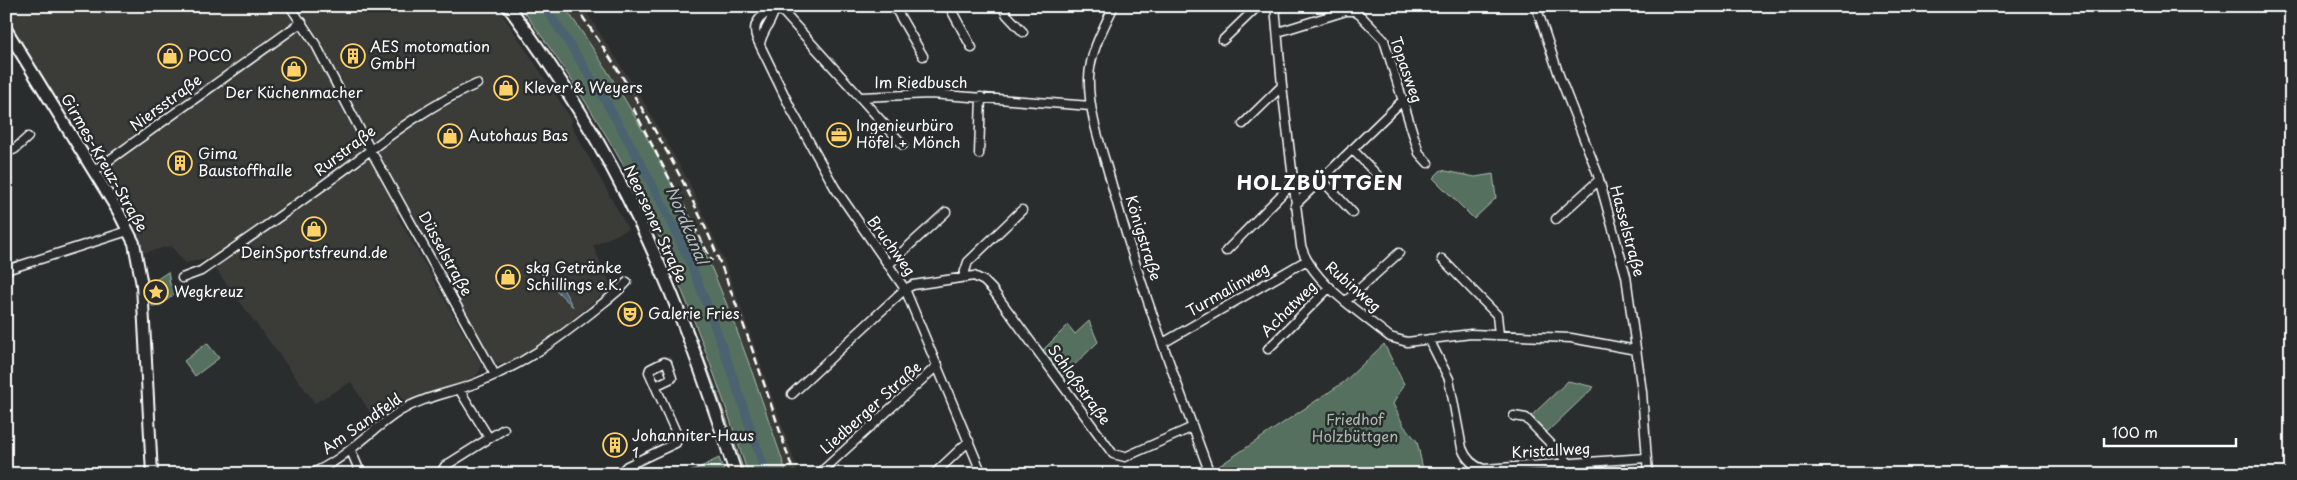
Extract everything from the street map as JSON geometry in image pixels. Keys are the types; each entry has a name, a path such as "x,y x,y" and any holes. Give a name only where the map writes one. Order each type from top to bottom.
{"main road":[{"name":"Neersener Straße","path":"508,6 551,66 582,116 640,222 684,326 736,474"}],"street":[{"name":"Düsselstraße","path":"290,6 302,22 495,375"},
{"path":"760,44 762,35 774,16 775,6"},
{"name":"Im Riedbusch","path":"775,6 784,13 903,145"},
{"name":"Bruchweg","path":"775,6 759,18 756,24 755,32 760,44 792,112 835,188 905,289 982,474"},
{"path":"894,6 923,56"},
{"path":"948,6 972,48"},
{"path":"1002,6 1007,15 1023,32"},
{"name":"Königstraße","path":"1114,6 1091,61 1089,76 1092,106 1125,232 1210,474"},
{"path":"1223,40 1258,6"},
{"name":"Rubinweg","path":"1275,6 1292,184 1301,246 1307,260 1330,287 1395,340 1407,342 1462,334 1571,338 1636,350"},
{"name":"Hasselstraße","path":"1536,6 1599,180 1626,276 1636,350 1648,474"},
{"name":"Topasweg","path":"1278,32 1346,11 1354,11 1360,15 1384,40 1419,153 1428,163"},
{"name":"Niersstraße","path":"94,171 302,22"},
{"name":"Girmes-Kreuz-Straße","path":"6,29 94,171 128,231 137,256 142,285 152,474"},
{"name":"Rurstraße","path":"182,278 201,271 370,149 454,94 478,84"},
{"path":"1244,124 1282,86"},
{"name":"Im Riedbusch","path":"861,97 930,94 1092,106"},
{"name":"Im Riedbusch","path":"980,154 981,97"},
{"path":"1295,205 1403,100"},
{"path":"6,153 15,149 28,137"},
{"path":"1352,149 1382,180"},
{"path":"1321,179 1353,213"},
{"path":"1556,219 1599,180"},
{"path":"1226,251 1292,184"},
{"path":"963,277 968,262 1022,210"},
{"path":"888,265 946,212"},
{"path":"6,270 128,231"},
{"path":"1346,301 1399,253"},
{"path":"1442,259 1497,315 1498,335"},
{"name":"Turmalinweg","path":"1163,343 1307,260"},
{"name":"Schloßstraße","path":"905,289 913,285 963,277 979,277 992,290 1113,454 1125,457 1193,427"},
{"path":"495,375 558,340 615,295 626,282"},
{"name":"Achatweg","path":"1268,350 1330,287"},
{"path":"792,394 905,289"},
{"name":"Kristallweg","path":"1429,339 1449,379 1462,448 1471,462 1484,469 1646,458"},
{"name":"Liedberger Straße","path":"822,471 938,365"},
{"name":"Am Sandfeld","path":"310,474 351,451 369,434 417,402 460,389 495,375"},
{"path":"619,474 627,466 676,443 678,437 656,386"},
{"path":"460,389 489,438"},
{"path":"1514,416 1526,418 1570,464"},
{"path":"440,474 445,466 504,429"},
{"path":"934,474 969,441"},
{"path":"351,451 361,474"}],"shaded area":[{"path":"6,6 497,6 573,121 570,123 628,229 593,246 611,285 609,289 546,341 508,363 494,362 489,357 406,207 397,215 481,364 480,371 474,378 417,396 394,407 376,422 351,382 315,403 208,259 185,263 171,246 144,253 134,221 98,161 6,25"},
{"path":"564,6 581,6 587,13 640,95 689,182 724,260 799,474 787,474 734,322 673,189 626,103"}],"green space":[{"path":"514,6 528,21 581,103 638,205 685,309 745,474 743,474 693,332 644,220"},
{"path":"520,6 564,6 614,81 637,120 680,199 717,281 748,361 787,474 748,474 703,345 651,219 607,136 556,57"},
{"path":"1441,170 1475,177 1493,174 1496,198 1474,219 1433,178"},
{"path":"168,272 170,284 178,291 161,305 152,306 151,283"},
{"path":"1089,321 1098,342 1062,377 1042,351 1068,325 1075,334"},
{"path":"207,343 219,358 195,376 184,361"},
{"name":"Friedhof Holzbüttgen","path":"1384,344 1404,384 1393,404 1404,426 1417,441 1424,474 1222,474 1219,466 1344,382"},
{"path":"1568,381 1594,387 1547,432 1531,416"},
{"path":"719,458 725,474 686,474"}],"water":[{"path":"559,281 573,307 553,287"}],"waterway":[{"name":"Nordkanal","path":"544,6 587,71 627,138 680,241 715,326 766,474"}],"railway":[{"path":"575,6 613,62 648,119 696,208 733,296 794,474"},
{"path":"633,108 712,261"}],"place":[{"name":"POCO","path":"170,56"},
{"name":"AES motomation GmbH","path":"353,56"},
{"name":"Der Küchenmacher","path":"294,69"},
{"name":"Klever & Weyers","path":"506,88"},
{"name":"Ingenieurbüro Höfel + Mönch","path":"839,135"},
{"name":"Autohaus Bas","path":"450,136"},
{"name":"Gima Baustoffhalle","path":"180,163"},
{"name":"DeinSportsfreund.de","path":"314,229"},
{"name":"skg Getränke Schillings e.K.","path":"508,277"},
{"name":"Wegkreuz","path":"156,292"},
{"name":"Galerie Fries","path":"630,314"},
{"name":"Johanniter-Haus 1","path":"615,445"}],"district":[{"name":"HOLZBÜTTGEN","path":"1320,183"}]}
